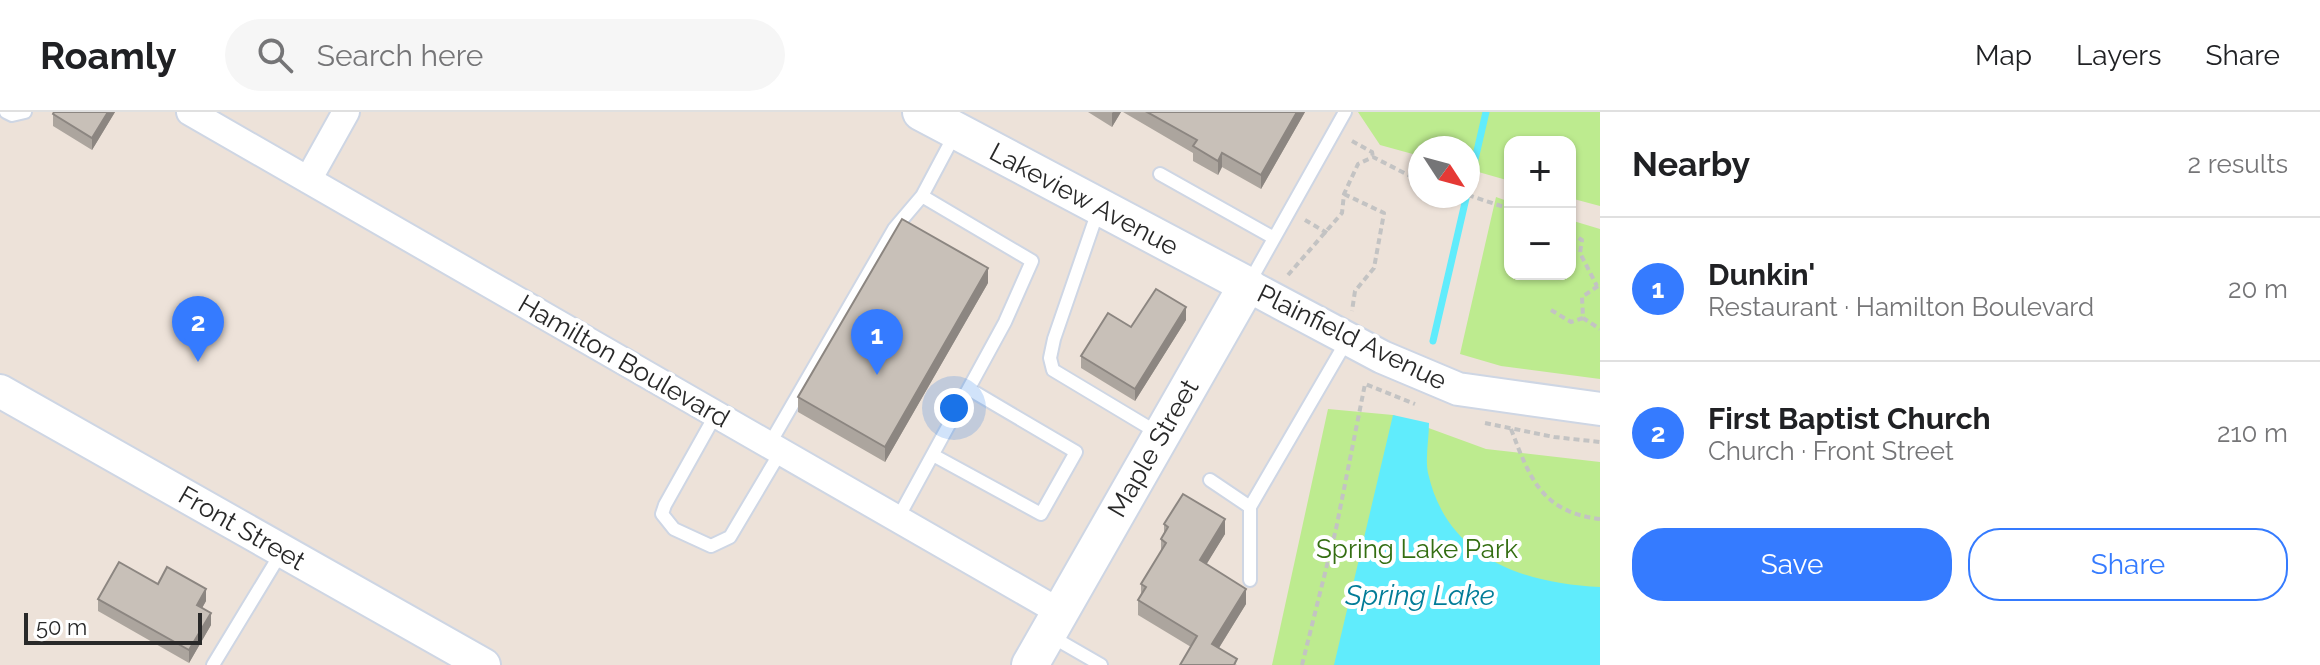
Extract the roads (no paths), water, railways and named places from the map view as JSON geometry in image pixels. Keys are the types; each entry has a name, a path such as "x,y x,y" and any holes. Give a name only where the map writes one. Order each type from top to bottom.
{"main road":[{"name":"Lakeview Avenue","path":"921,112 962,122 1100,207 1247,285"},
{"name":"Maple Street","path":"1045,636 1247,285"}],"street":[{"name":"Hamilton Boulevard","path":"190,112 898,518 1045,636"},
{"path":"308,180 346,112"},
{"name":"Plainfield Avenue","path":"1247,285 1350,326 1458,389 1600,409"},
{"name":"Front Street","path":"0,391 283,551 470,662"}],"lane":[{"path":"6,112 12,115 25,112"},
{"path":"1247,285 1345,112"},
{"path":"716,414 662,514 674,529 711,546 730,537 894,229 922,196 962,122"},
{"path":"1160,174 1274,238"},
{"path":"898,518 1005,322 1032,261 922,196"},
{"path":"1100,207 1054,339 1050,358 1053,370 1161,435"},
{"path":"1250,580 1250,507 1350,326"},
{"path":"933,455 1041,514 1076,452 969,389"},
{"path":"1210,480 1250,507"},
{"path":"213,665 283,551"},
{"path":"1045,636 1101,665"}],"water":[{"name":"Spring Lake","path":"1393,415 1429,423 1428,473 1438,502 1452,526 1470,545 1516,572 1600,587 1600,665 1334,665"}],"waterway":[{"path":"1433,341 1486,112"}],"place":[{"name":"First Baptist Church","path":"198,362"},
{"name":"Dunkin'","path":"877,375"}],"park label":[{"name":"Spring Lake Park","path":"1417,549"}]}
